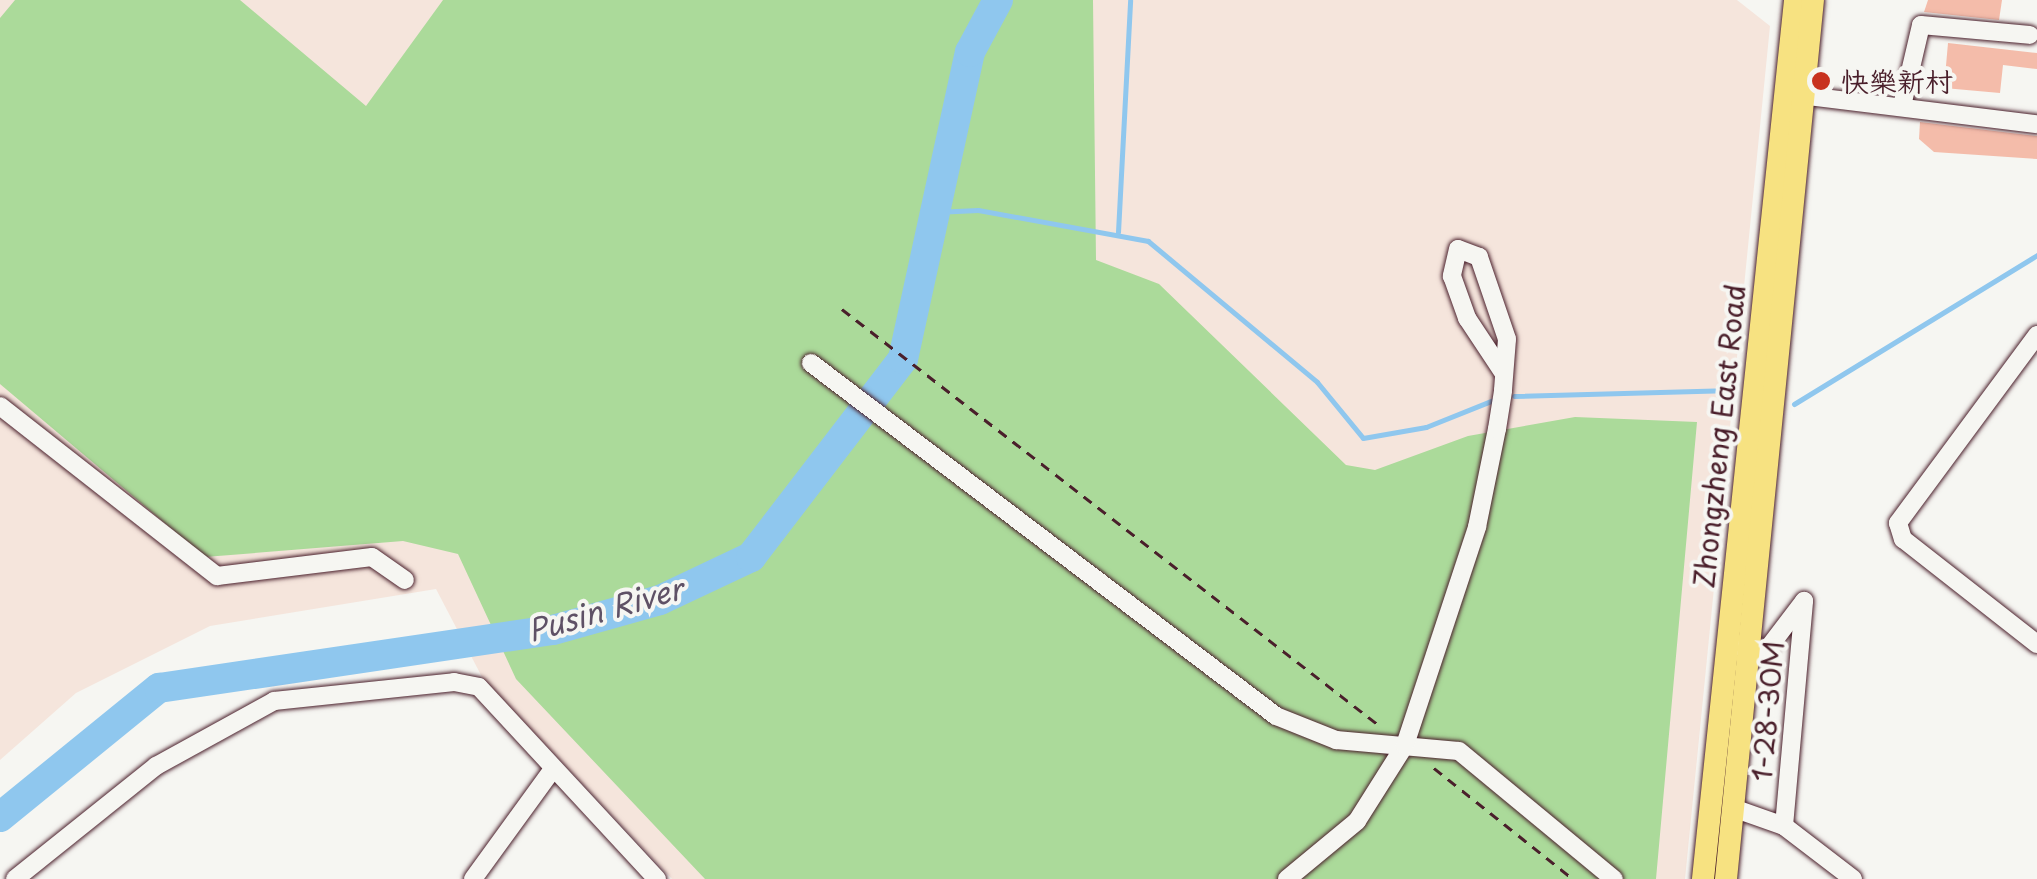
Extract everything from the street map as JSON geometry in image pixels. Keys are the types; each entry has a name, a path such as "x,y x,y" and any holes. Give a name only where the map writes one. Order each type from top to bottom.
{"main road":[{"name":"Zhongzheng East Road","path":"1794,94 1795,0"},
{"name":"Zhongzheng East Road","path":"1702,879 1737,647 1794,94 1812,0"},
{"name":"Zhongzheng East Road","path":"1726,879 1744,810 1737,647"}],"street":[{"path":"1902,106 1920,25 2030,34"},
{"path":"1794,94 2037,124"},
{"path":"1287,879 1357,821 1406,745 1477,527 1504,374 1502,313 1479,257 1458,248 1452,276 1467,318 1504,374"},
{"path":"2037,334 1898,524 1903,539 2037,644"},
{"path":"816,365 1276,716 1336,740 1459,751 1614,879"},
{"path":"0,406 217,576 372,557 405,580"},
{"name":"1-28-30M","path":"1737,647 1766,651 1804,601 1784,826"},
{"path":"15,879 156,766 274,701 479,687 657,879"},
{"path":"473,879 553,769"},
{"path":"1744,810 1784,826 1853,879"}],"path":[{"path":"842,310 1574,879"}],"shaded area":[{"path":"0,0 1737,0 1770,26 1685,879 672,879 482,677 436,589 210,626 76,693 0,760"}],"green space":[{"path":"15,0 240,0 366,106 443,0 1093,0 1096,260 1159,284 1346,465 1375,470 1468,436 1575,417 1697,422 1656,879 705,879 516,679 458,554 403,541 205,557 0,384 0,18"}],"building":[{"path":"1928,0 2002,0 1999,20 1924,12"},
{"path":"1948,43 2037,53 2037,69 2003,65 2000,93 1944,88"},
{"path":"1920,122 2037,136 2037,159 1934,152 1919,139"}],"waterway":[{"name":"Pusin River","path":"0,817 159,688 553,630 660,600 751,557 903,359 970,52 998,0"},
{"path":"1118,232 1130,0"},
{"path":"935,212 978,210 1148,241 1317,382 1363,438 1426,427 1496,399"},
{"path":"1794,404 2037,255"},
{"path":"1514,396 1733,390"}],"place":[{"name":"快樂新村","path":"1821,81"}]}
